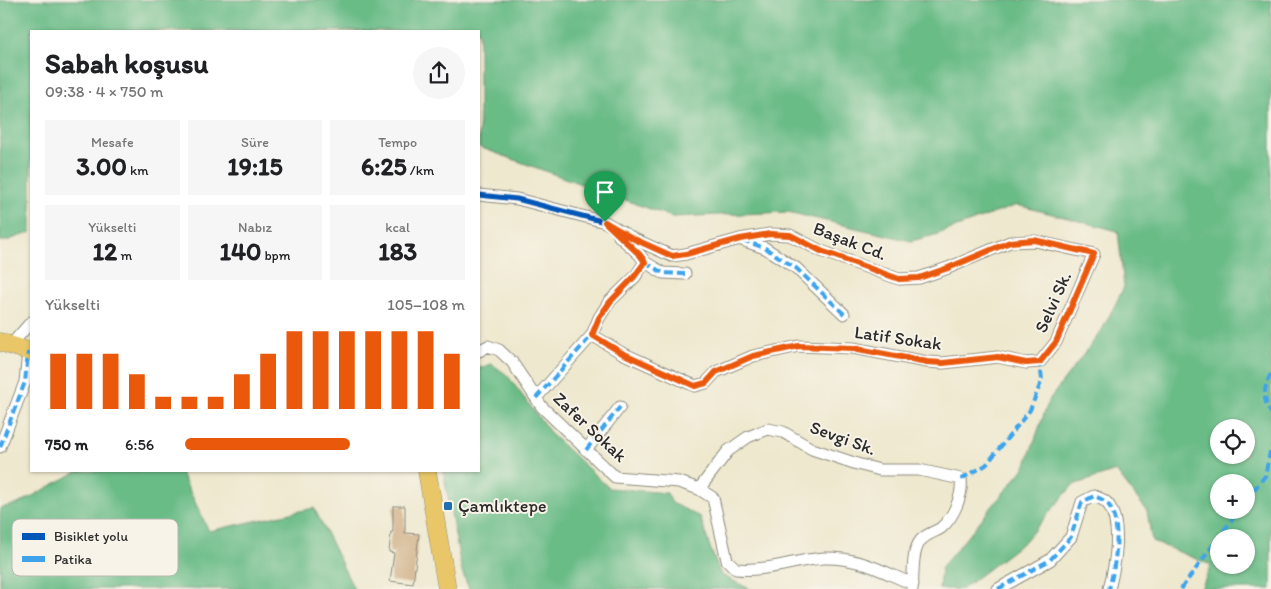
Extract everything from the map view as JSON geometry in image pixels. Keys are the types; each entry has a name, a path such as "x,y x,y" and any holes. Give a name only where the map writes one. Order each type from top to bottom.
{"main road":[{"path":"5,344 30,352"},
{"path":"427,472 448,589"}],"street":[{"name":"Başak Cd.","path":"480,195 517,199 605,222 634,239 672,256 740,239 770,234 790,235 821,251 899,279 919,278 1010,242 1034,240 1094,254"},
{"path":"605,222 645,262 663,272 685,274"},
{"path":"740,239 765,248 796,268 844,314"},
{"name":"Selvi Sk.","path":"1040,362 1056,342 1094,254"},
{"path":"536,398 592,335 599,318 610,302 634,277 645,262"},
{"path":"5,344 30,323"},
{"name":"Latif Sokak","path":"592,335 622,353 695,386 706,383 716,372 753,356 799,346 853,348 927,362 943,363 998,357 1026,363 1040,362"},
{"name":"Zafer Sokak","path":"480,351 488,346 498,350 512,362 542,407 614,477 679,482 699,489"},
{"path":"0,447 25,382 30,352"},
{"path":"586,450 620,407"},
{"name":"Sevgi Sk.","path":"699,489 728,451 748,437 768,429 783,432 812,449 880,470 919,470 962,479 962,489 951,517 941,528 921,540 915,552 912,587"},
{"path":"699,489 713,498 727,560 736,569 752,571 825,558 858,561 881,569 912,587"},
{"path":"998,589 1050,560 1071,537 1082,502 1094,496 1107,502 1115,515 1117,530 1114,571 1109,589"}],"green space":[{"path":"0,0 1271,0 1271,589 1201,589 1210,567 1210,574 1255,574 1255,529 1210,529 1210,565 1152,541 1147,511 1116,471 1073,485 1025,541 962,589 939,589 941,568 1025,467 1049,400 1102,330 1124,287 1118,231 1017,205 935,235 911,241 788,212 672,217 480,147 480,30 30,30 30,232 6,241 0,241"},
{"path":"492,364 507,375 552,435 609,488 667,493 672,503 700,517 721,575 750,589 469,589 462,572 443,472 480,472 480,368"},
{"path":"76,472 180,472 209,531 314,508 354,589 0,589 0,508 18,504"}],"building":[{"path":"393,506 405,506 405,533 419,534 413,584 390,581 394,553 389,552 391,532 393,532"}],"marked path":[{"path":"536,398 592,335 599,318 609,302 635,277 645,262 621,237"},
{"path":"742,240 765,248 796,268 844,314"},
{"path":"645,262 663,273 685,274"},
{"path":"0,447 25,382 28,352"},
{"path":"961,479 986,465 1030,410 1042,380 1040,362"},
{"path":"1271,374 1266,384 1265,394 1266,403 1271,413"},
{"path":"586,450 620,407"},
{"path":"1255,489 1265,476 1271,447"},
{"path":"998,589 1050,560 1071,537 1082,502 1094,496 1108,504 1113,512 1115,522 1115,557 1109,589"},
{"path":"1181,589 1232,519"}],"cycle path":[{"path":"480,195 517,199 605,222 634,239 672,256 740,239 770,234 790,235 821,251 899,279 919,278 1010,242 1035,241 1094,254 1056,342 1040,362 1026,363 998,357 943,363 927,362 853,348 799,346 753,356 716,372 706,383 695,386 622,353 592,335"}],"place":[{"name":"Çamlıktepe","path":"448,506"}],"route":[{"path":"605,222 634,239 672,256 740,239 770,234 790,235 821,251 899,279 919,278 1010,242 1034,240 1094,254 1056,342 1040,362 1026,363 998,357 943,363 927,362 853,348 799,346 753,356 716,372 706,383 695,386 622,353 592,335 599,318 610,302 634,277 645,262 605,222"}]}
